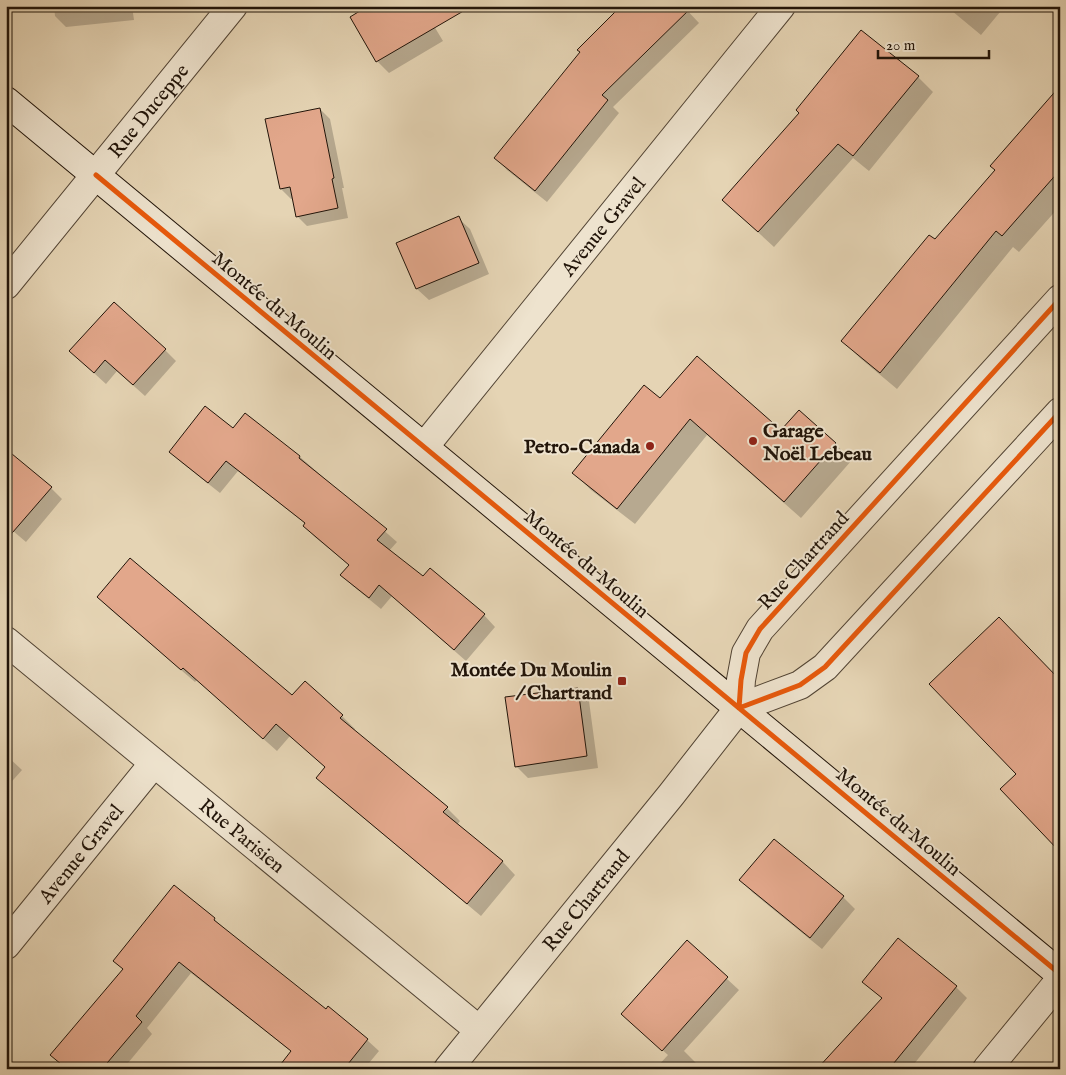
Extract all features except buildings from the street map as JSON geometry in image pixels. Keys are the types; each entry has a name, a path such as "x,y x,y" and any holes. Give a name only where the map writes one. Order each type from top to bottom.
{"street":[{"name":"Rue Duceppe","path":"6,284 233,6"},
{"name":"Avenue Gravel","path":"424,447 781,6"},
{"name":"Montée du Moulin","path":"6,101 1060,974"},
{"name":"Rue Chartrand","path":"448,1069 671,796 739,708 741,680 746,653 760,629 1060,299"},
{"path":"739,708 800,686 825,667 1060,412"},
{"name":"Rue Parisien","path":"6,641 479,1030"},
{"name":"Avenue Gravel","path":"6,945 154,762"},
{"path":"987,1069 1060,980"}],"cycle path":[{"path":"96,175 1060,974"},
{"path":"739,708 741,680 746,653 760,629 1060,299"},
{"path":"739,708 800,685 825,667 1060,412"}],"place":[{"name":"Garage Noël Lebeau","path":"753,441"},
{"name":"Petro-Canada","path":"650,446"},
{"name":"Montée Du Moulin / Chartrand","path":"622,681"}]}
